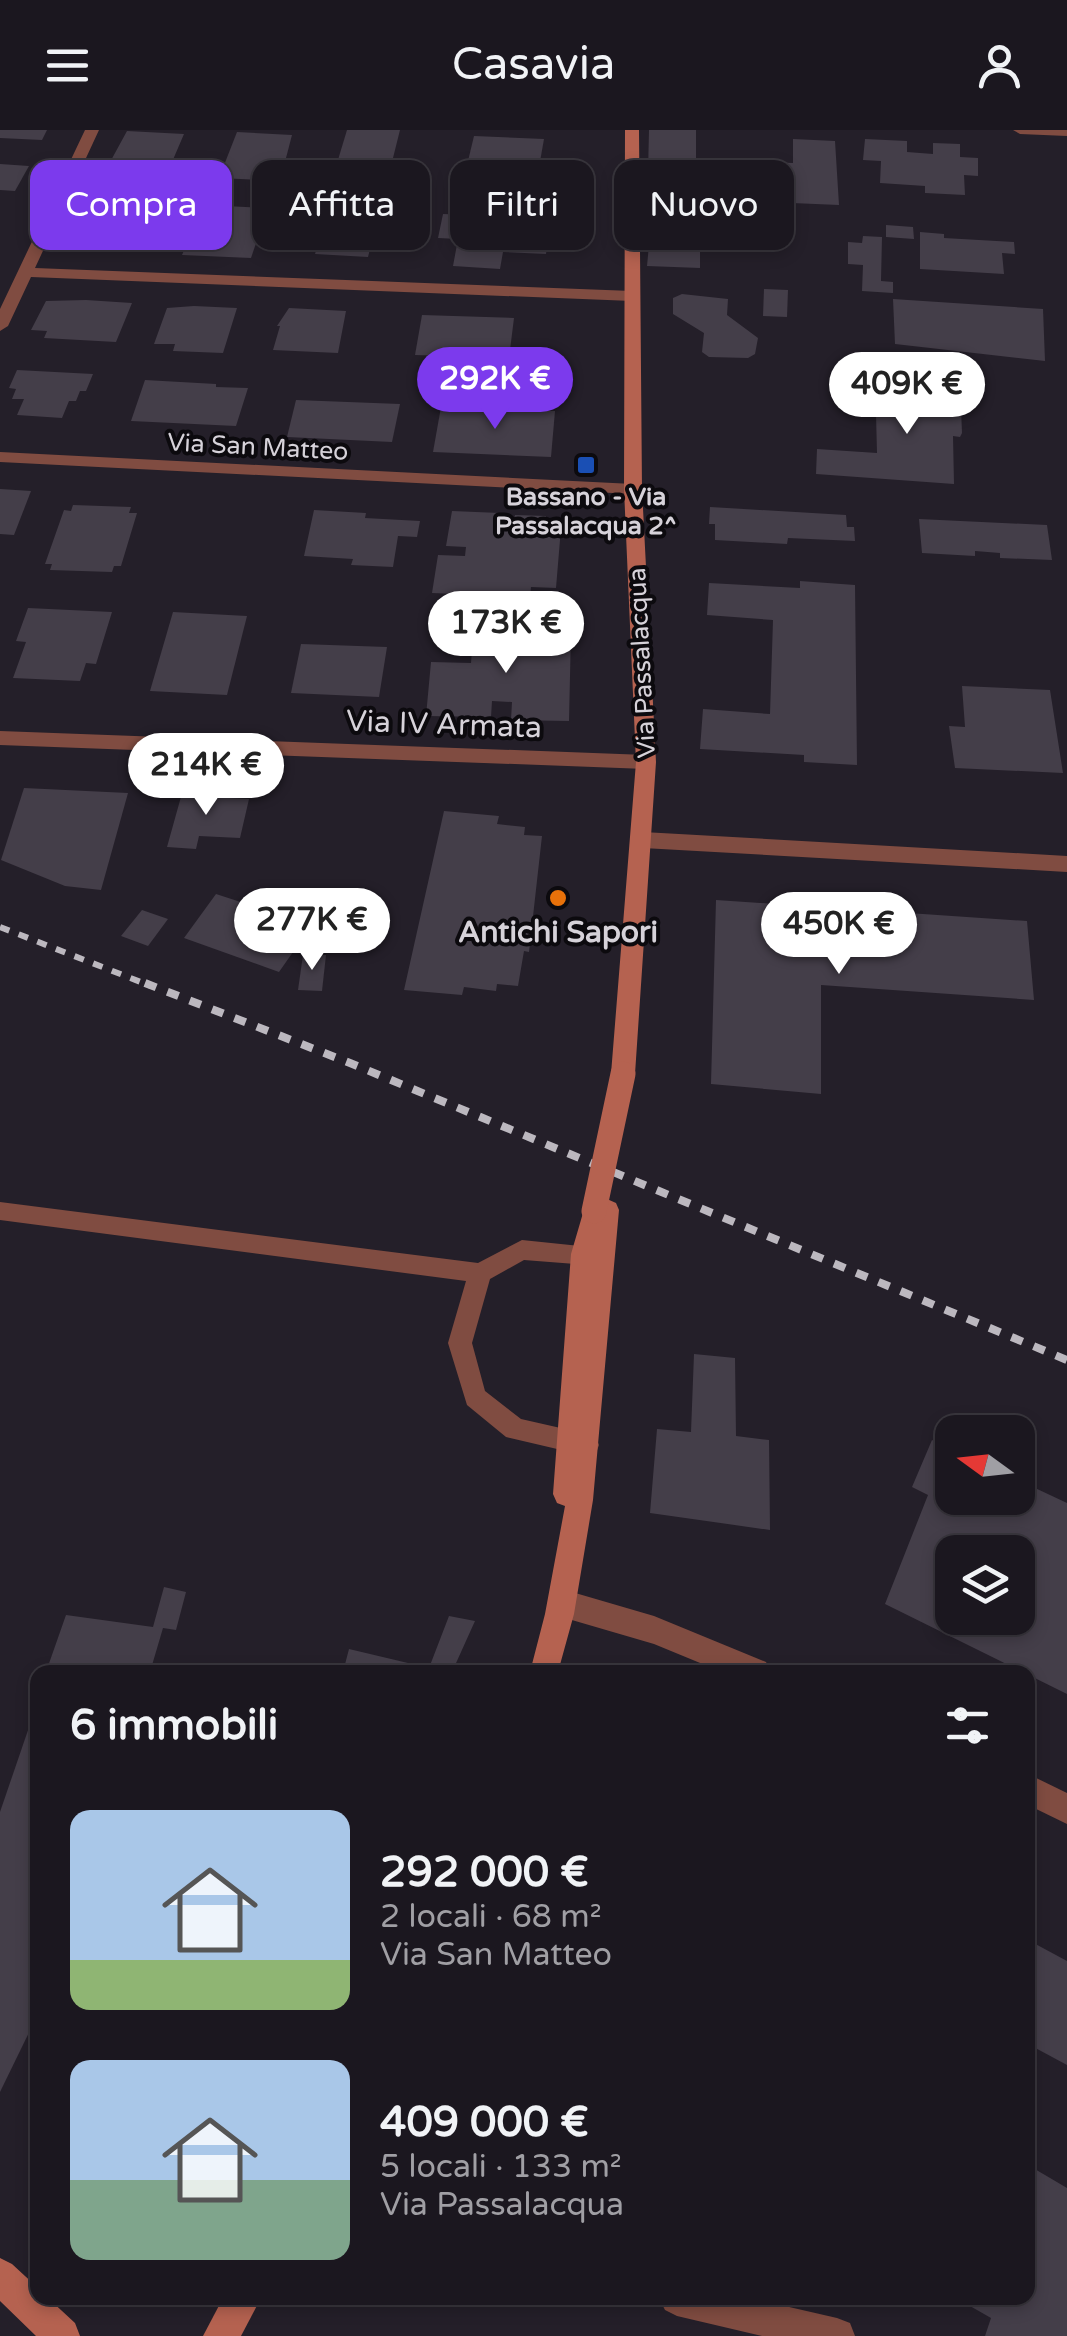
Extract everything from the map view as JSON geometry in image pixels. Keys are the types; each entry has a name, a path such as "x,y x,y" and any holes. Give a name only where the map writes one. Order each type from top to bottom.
{"street":[{"path":"0,326 92,130"},
{"name":"Via Passalacqua","path":"546,1665 565,1604 581,1513 577,1443 592,1255 623,1074 644,840 646,762 633,490 632,130"},
{"path":"1020,130 1067,132"},
{"path":"27,272 632,296"},
{"name":"Via San Matteo","path":"0,457 633,490"},
{"name":"Via IV Armata","path":"0,738 646,762"},
{"path":"644,840 1067,864"},
{"path":"565,1604 654,1630 739,1665"},
{"path":"1035,1793 1067,1809"},
{"path":"0,2276 62,2336"},
{"path":"221,2336 239,2305"},
{"path":"706,2305 837,2336"}],"lane":[{"path":"0,1211 480,1273 522,1250 592,1255"},
{"path":"480,1273 460,1342 475,1397 515,1429 577,1443"}],"building":[{"path":"0,130 47,130 42,140 0,138"},
{"path":"347,130 400,130 392,160 338,160"},
{"path":"649,130 696,130 696,160 648,160"},
{"path":"127,131 184,134 173,160 111,160"},
{"path":"237,132 292,135 285,160 252,160 252,180 232,179 232,160 226,160"},
{"path":"474,136 544,139 540,160 468,160"},
{"path":"793,139 835,141 839,205 794,203"},
{"path":"865,139 907,141 907,152 933,154 933,143 960,144 960,157 978,158 978,176 964,175 965,195 925,193 925,186 880,183 881,161 863,160"},
{"path":"0,164 29,166 15,191 0,190"},
{"path":"232,206 252,207 251,258 182,255 184,250 232,250"},
{"path":"443,214 450,214 450,239 438,238"},
{"path":"886,225 913,227 914,239 886,237"},
{"path":"920,232 944,234 944,238 1014,242 1015,254 1002,253 1004,274 920,269"},
{"path":"863,236 882,237 881,281 893,282 893,293 862,291 863,265 848,264 848,242 862,243"},
{"path":"316,250 370,250 368,257 315,254"},
{"path":"456,250 547,250 546,254 503,252 500,269 453,266"},
{"path":"649,250 700,250 700,268 647,266"},
{"path":"764,289 788,290 787,317 763,316"},
{"path":"682,294 728,299 727,315 758,338 755,354 748,358 709,357 702,352 704,333 673,314 673,298"},
{"path":"893,299 1043,309 1045,361 895,344"},
{"path":"46,301 132,303 116,342 44,338 47,331 31,330"},
{"path":"167,308 237,308 223,353 173,351 175,344 154,344"},
{"path":"289,308 346,311 338,353 273,350 277,326"},
{"path":"422,315 514,318 509,358 415,355"},
{"path":"17,370 93,374 86,391 80,391 76,401 69,401 62,418 17,415 24,399 12,399 16,389 9,388"},
{"path":"874,377 960,383 962,433 960,437 953,436 954,484 816,474 817,449 877,453 876,414 897,415 896,402 903,402 903,390 874,388"},
{"path":"145,380 248,388 236,426 131,421"},
{"path":"296,400 400,404 392,442 287,437"},
{"path":"441,407 555,411 551,457 433,452"},
{"path":"0,489 31,491 14,535 0,534"},
{"path":"73,505 131,507 129,513 137,513 121,566 114,566 112,572 50,570 52,564 45,564 64,510 71,511"},
{"path":"710,507 846,515 847,527 854,527 855,541 788,538 787,544 715,540 715,524 709,524"},
{"path":"314,510 420,521 417,537 398,536 393,567 351,565 353,559 304,556"},
{"path":"452,511 500,513 497,523 513,524 515,515 546,516 544,528 561,528 556,588 531,587 530,597 432,593 438,555 465,556 466,547 446,546"},
{"path":"919,519 1047,525 1052,560 1000,558 1000,553 975,551 975,556 922,553"},
{"path":"800,581 855,585 857,765 804,762 804,755 700,749 703,709 770,714 773,620 707,615 709,583 800,588"},
{"path":"28,608 112,612 96,664 86,663 80,681 13,678 26,642 16,641"},
{"path":"173,612 247,616 227,695 150,691"},
{"path":"474,624 507,624 508,631 571,632 569,721 511,720 512,702 492,701 491,717 426,716 431,662 471,663"},
{"path":"301,644 387,647 379,697 291,693"},
{"path":"962,686 1050,690 1063,773 955,768 949,726 965,727"},
{"path":"184,786 211,788 209,797 249,799 240,838 199,836 196,849 167,847"},
{"path":"24,788 128,793 101,890 65,886 1,860"},
{"path":"444,811 499,816 497,824 525,827 524,835 542,836 529,952 524,951 518,986 497,984 496,991 464,987 462,995 404,990"},
{"path":"216,894 274,913 263,929 300,942 279,972 184,938"},
{"path":"716,900 1027,921 1034,1000 821,985 821,1094 711,1084"},
{"path":"142,910 168,919 148,946 121,936"},
{"path":"303,955 326,955 322,991 298,990"},
{"path":"694,1354 735,1358 736,1436 769,1440 770,1530 650,1513 657,1429 691,1432"},
{"path":"932,1440 935,1515 1035,1515 1035,1488 1067,1503 1067,1694 1035,1678 1035,1665 1008,1665 948,1635 1035,1635 1035,1535 935,1535 935,1629 885,1604 928,1495 912,1487"},
{"path":"164,1587 186,1592 176,1630 163,1628 152,1665 48,1665 66,1615 153,1627"},
{"path":"449,1616 475,1621 455,1665 430,1665"},
{"path":"349,1649 416,1665 345,1665"},
{"path":"30,1724 30,2030 0,2092 0,1812"},
{"path":"1035,1944 1067,1961 1067,2065 1035,2048"},
{"path":"1035,2169 1067,2188 1067,2336 985,2336 991,2318 968,2305 1035,2305"}],"railway":[{"path":"0,927 151,986"},
{"path":"145,983 350,1063 1067,1360"}],"place":[{"name":"Bassano - Via Passalacqua 2^","path":"586,465"},
{"name":"Antichi Sapori","path":"558,898"}]}
